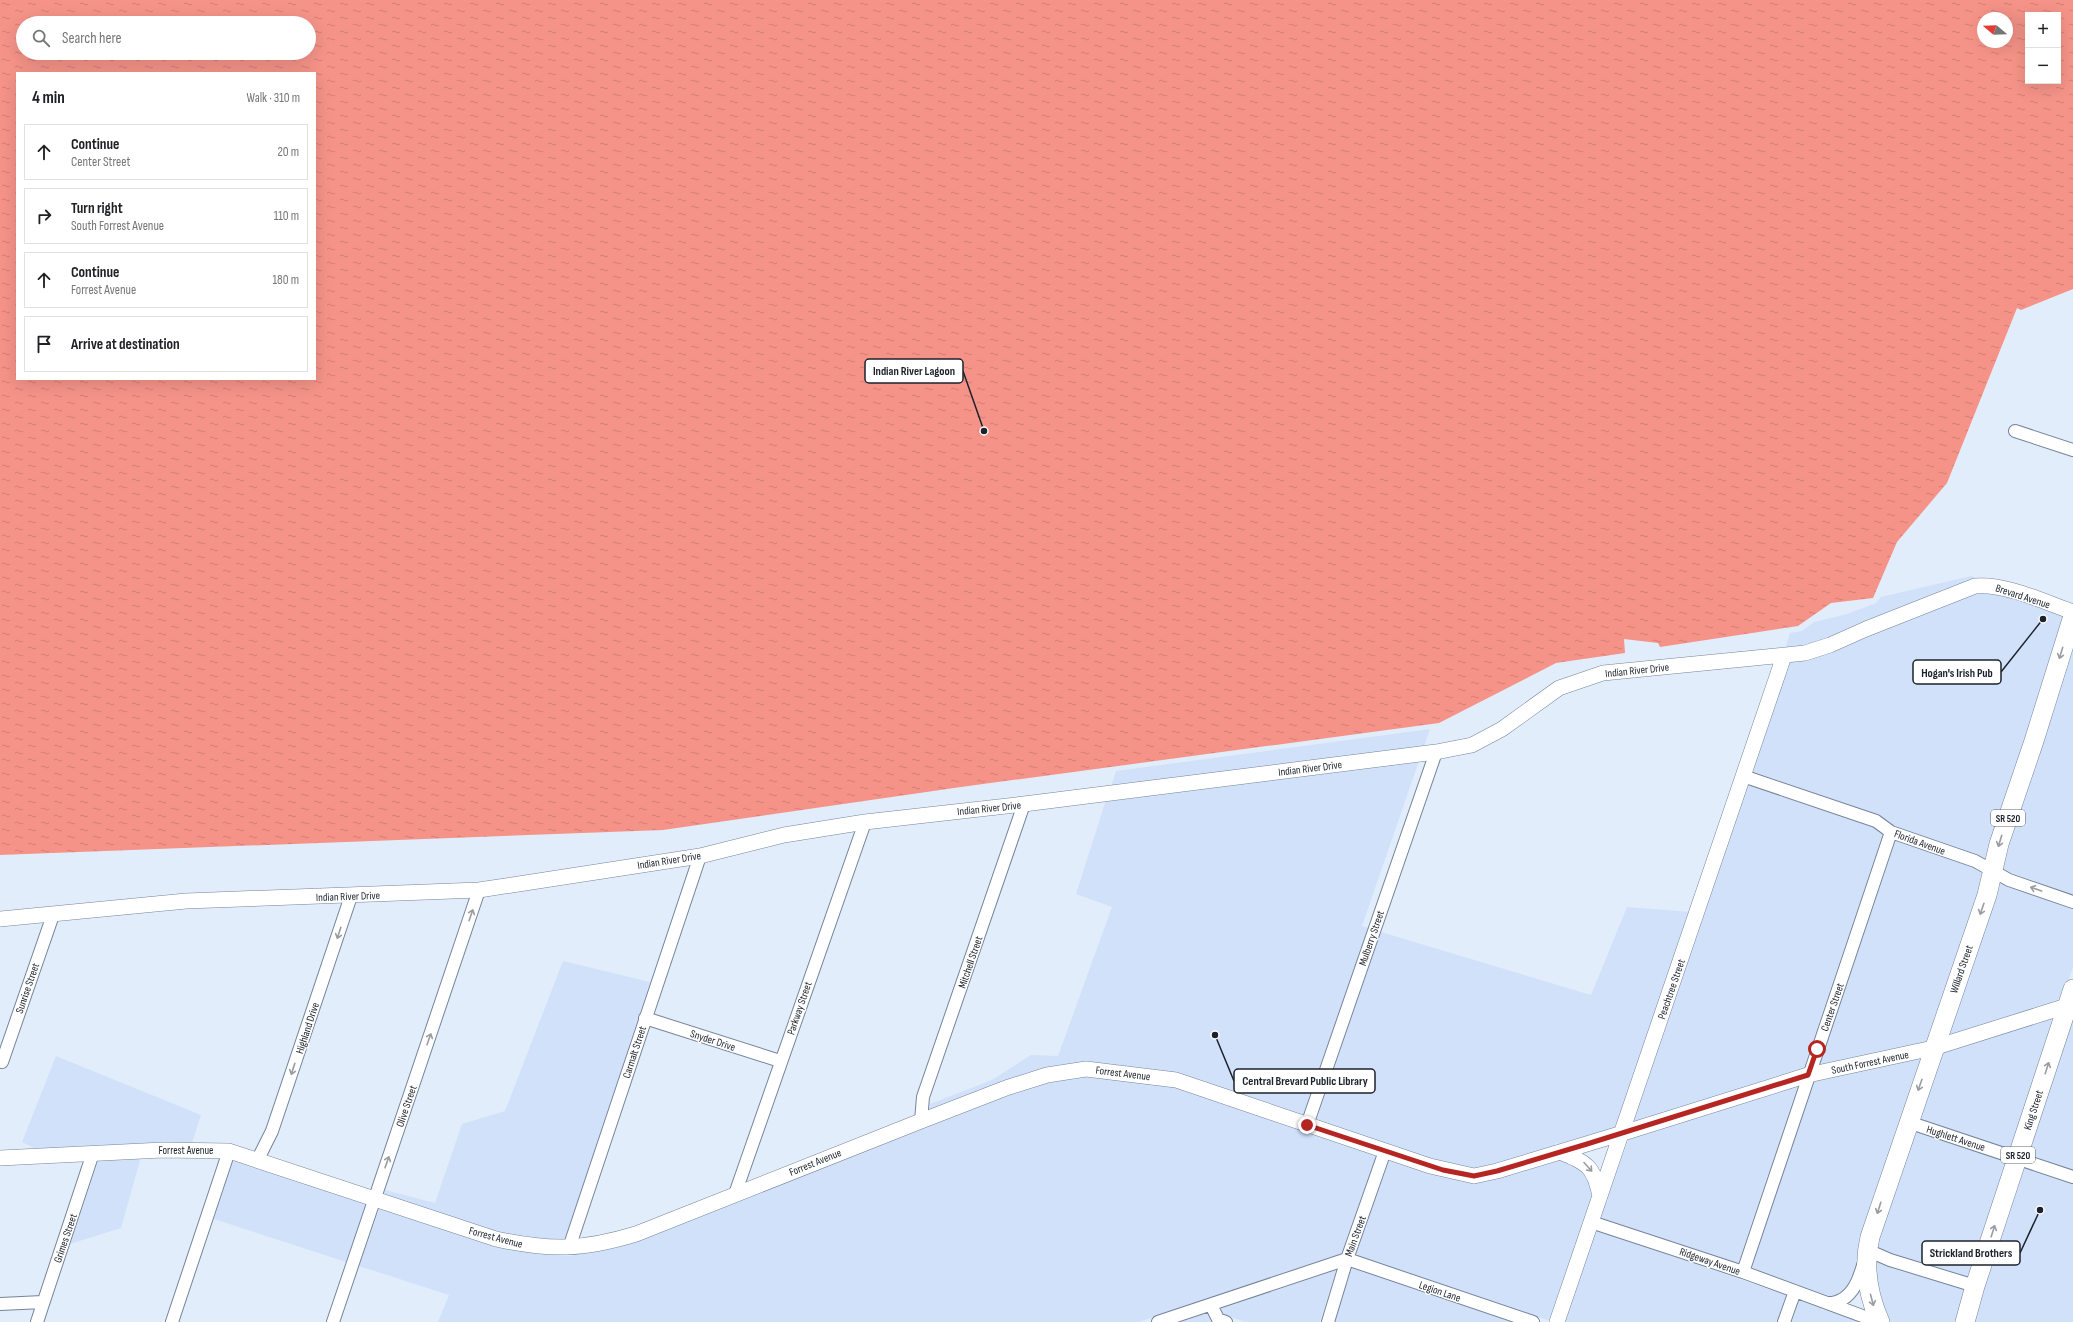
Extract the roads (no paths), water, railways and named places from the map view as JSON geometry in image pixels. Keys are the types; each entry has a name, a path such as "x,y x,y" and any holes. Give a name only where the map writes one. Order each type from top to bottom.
{"main road":[{"name":"Willard Street","path":"1880,1322 1872,1302 1867,1275 1867,1250 1908,1122 1987,894 1999,844 2034,741 2073,616"},
{"name":"King Street","path":"1965,1322 1975,1286 2017,1158 2071,999"}],"street":[{"path":"2015,431 2073,450"},
{"name":"Brevard Avenue","path":"1949,595 1975,586 1987,585 2073,612"},
{"name":"Indian River Drive","path":"0,919 186,901 479,890 700,856 784,835 865,822 1024,804 1436,752 1472,745 1502,729 1559,688 1603,673 1805,653 1830,645 1949,595"},
{"name":"Peachtree Street","path":"1557,1322 1623,1133 1784,656"},
{"name":"Mulberry Street","path":"1307,1125 1436,752"},
{"name":"Florida Avenue","path":"1743,776 1876,821 1891,832 1975,861 1992,872 2009,880 2073,902"},
{"name":"Mitchell Street","path":"921,1121 923,1097 1024,804"},
{"name":"Parkway Street","path":"735,1194 780,1061 865,822"},
{"name":"Center Street","path":"1743,1272 1891,832"},
{"name":"Carmalt Street","path":"569,1248 700,856"},
{"name":"Olive Street","path":"333,1322 479,890"},
{"name":"Highland Drive","path":"258,1159 272,1132 351,896"},
{"name":"Sunrise Street","path":"2,1062 52,915"},
{"name":"South Forrest Avenue","path":"1623,1133 1808,1075 1933,1048 2071,999"},
{"name":"Snyder Drive","path":"645,1018 780,1061"},
{"name":"Forrest Avenue","path":"0,1158 163,1150 229,1151 258,1159 496,1239 532,1247 569,1248 608,1242 636,1234 921,1121 1041,1076 1086,1069 1176,1080 1443,1170 1474,1176 1623,1133"},
{"name":"Hughlett Avenue","path":"1908,1122 2073,1177"},
{"path":"172,1322 229,1151"},
{"name":"Main Street","path":"1328,1322 1347,1259 1386,1151"},
{"path":"1560,1152 1582,1160 1596,1175 1600,1197"},
{"name":"Grimes Street","path":"36,1322 93,1153"},
{"name":"Ridgeway Avenue","path":"1591,1222 1743,1272 1828,1303 1872,1322"},
{"path":"1828,1303 1836,1303 1844,1299 1854,1288 1861,1272 1867,1250 1890,1260 1975,1286"},
{"path":"1158,1322 1347,1259"},
{"name":"Legion Lane","path":"1347,1259 1533,1322"},
{"path":"1784,1322 1795,1291"},
{"path":"0,1304 43,1302"},
{"path":"1211,1305 1218,1319 1226,1322"}],"water":[{"path":"0,0 2073,0 2073,289 2021,310 2017,308 1947,483 1897,542 1873,598 1831,603 1798,626 1660,647 1658,643 1624,639 1625,653 1556,663 1439,723 961,787 663,830 0,855"}],"place":[{"name":"Indian River Lagoon","path":"984,431"},
{"name":"Hogan's Irish Pub","path":"2043,619"},
{"name":"Central Brevard Public Library","path":"1215,1035"},
{"name":"Strickland Brothers","path":"2040,1210"}]}
